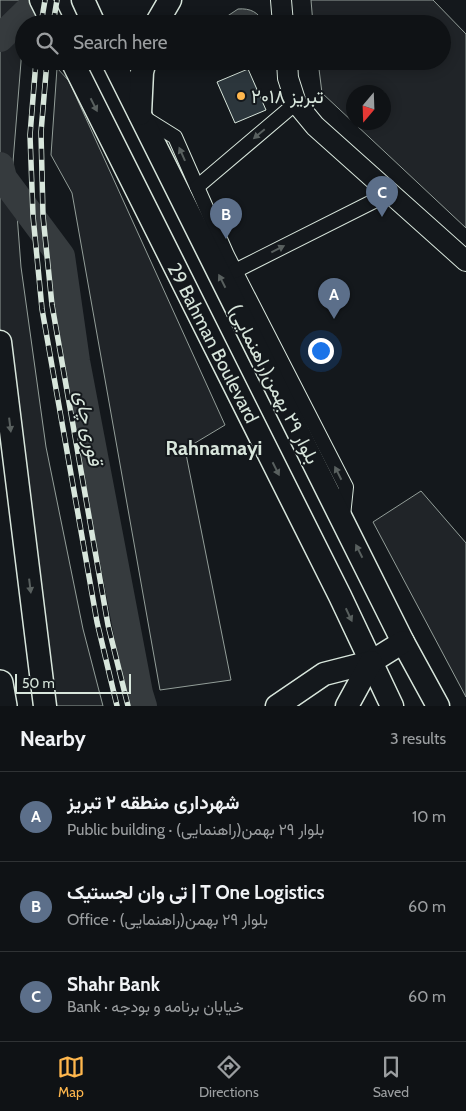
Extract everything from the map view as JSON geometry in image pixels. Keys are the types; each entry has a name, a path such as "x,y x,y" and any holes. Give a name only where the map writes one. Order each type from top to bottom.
{"highway":[{"path":"0,682 4,706"}],"main road":[{"path":"41,0 48,15"},
{"path":"83,0 90,15"},
{"path":"161,15 170,0"},
{"name":"29 Bahman Boulevard","path":"77,70 340,596 392,706"},
{"name":"بلوار ٢٩ بهمن(راهنمایی)","path":"118,70 403,642 438,706"},
{"path":"140,115 143,70"},
{"path":"0,342 45,706"},
{"path":"276,706 324,674 371,662 403,642"},
{"path":"347,706 371,662"}],"street":[{"path":"281,0 282,15"},
{"path":"288,70 288,78 296,103 315,126 466,261"},
{"path":"197,186 296,103"},
{"path":"140,115 175,137 235,271 346,487 343,520"},
{"path":"235,271 390,193"}],"shaded area":[{"path":"0,0 26,0 31,11 30,15 15,15 15,70 20,70 13,162 21,267 46,447 83,629 103,706 53,706 0,328"},
{"path":"311,0 433,0 448,15 312,15"},
{"path":"238,9 246,9 258,15 229,15"},
{"path":"451,19 466,34 466,228 361,130 391,130 391,85 346,85 346,116 322,93 319,70 451,70"},
{"path":"57,70 59,70 69,81 225,425 185,449 231,680 160,690 72,193 51,155"},
{"path":"421,491 466,543 466,697 373,522"}],"building":[{"name":"تبریز ۲۰۱۸","path":"248,70 266,110 235,123 217,82"}],"waterway":[{"name":"قوری چای","path":"24,15 33,6"},
{"name":"قوری چای","path":"0,38 15,23"},
{"name":"قوری چای","path":"0,166 3,178 61,256 76,361 143,706"}],"railway":[{"path":"42,15 45,0"},
{"path":"54,15 57,0"},
{"path":"35,70 30,135 33,216 42,309 97,622 117,706"},
{"path":"46,70 41,132 43,216 52,305 108,625 128,706"}],"place":[{"name":"تبریز ۲۰۱۸","path":"241,96"},
{"name":"Shahr Bank","path":"382,217"},
{"name":"تی وان لجستیک | T One Logistics","path":"226,239"},
{"name":"شهرداری منطقه ۲ تبریز","path":"334,319"}],"district":[{"name":"Rahnamayi","path":"214,448"}]}
